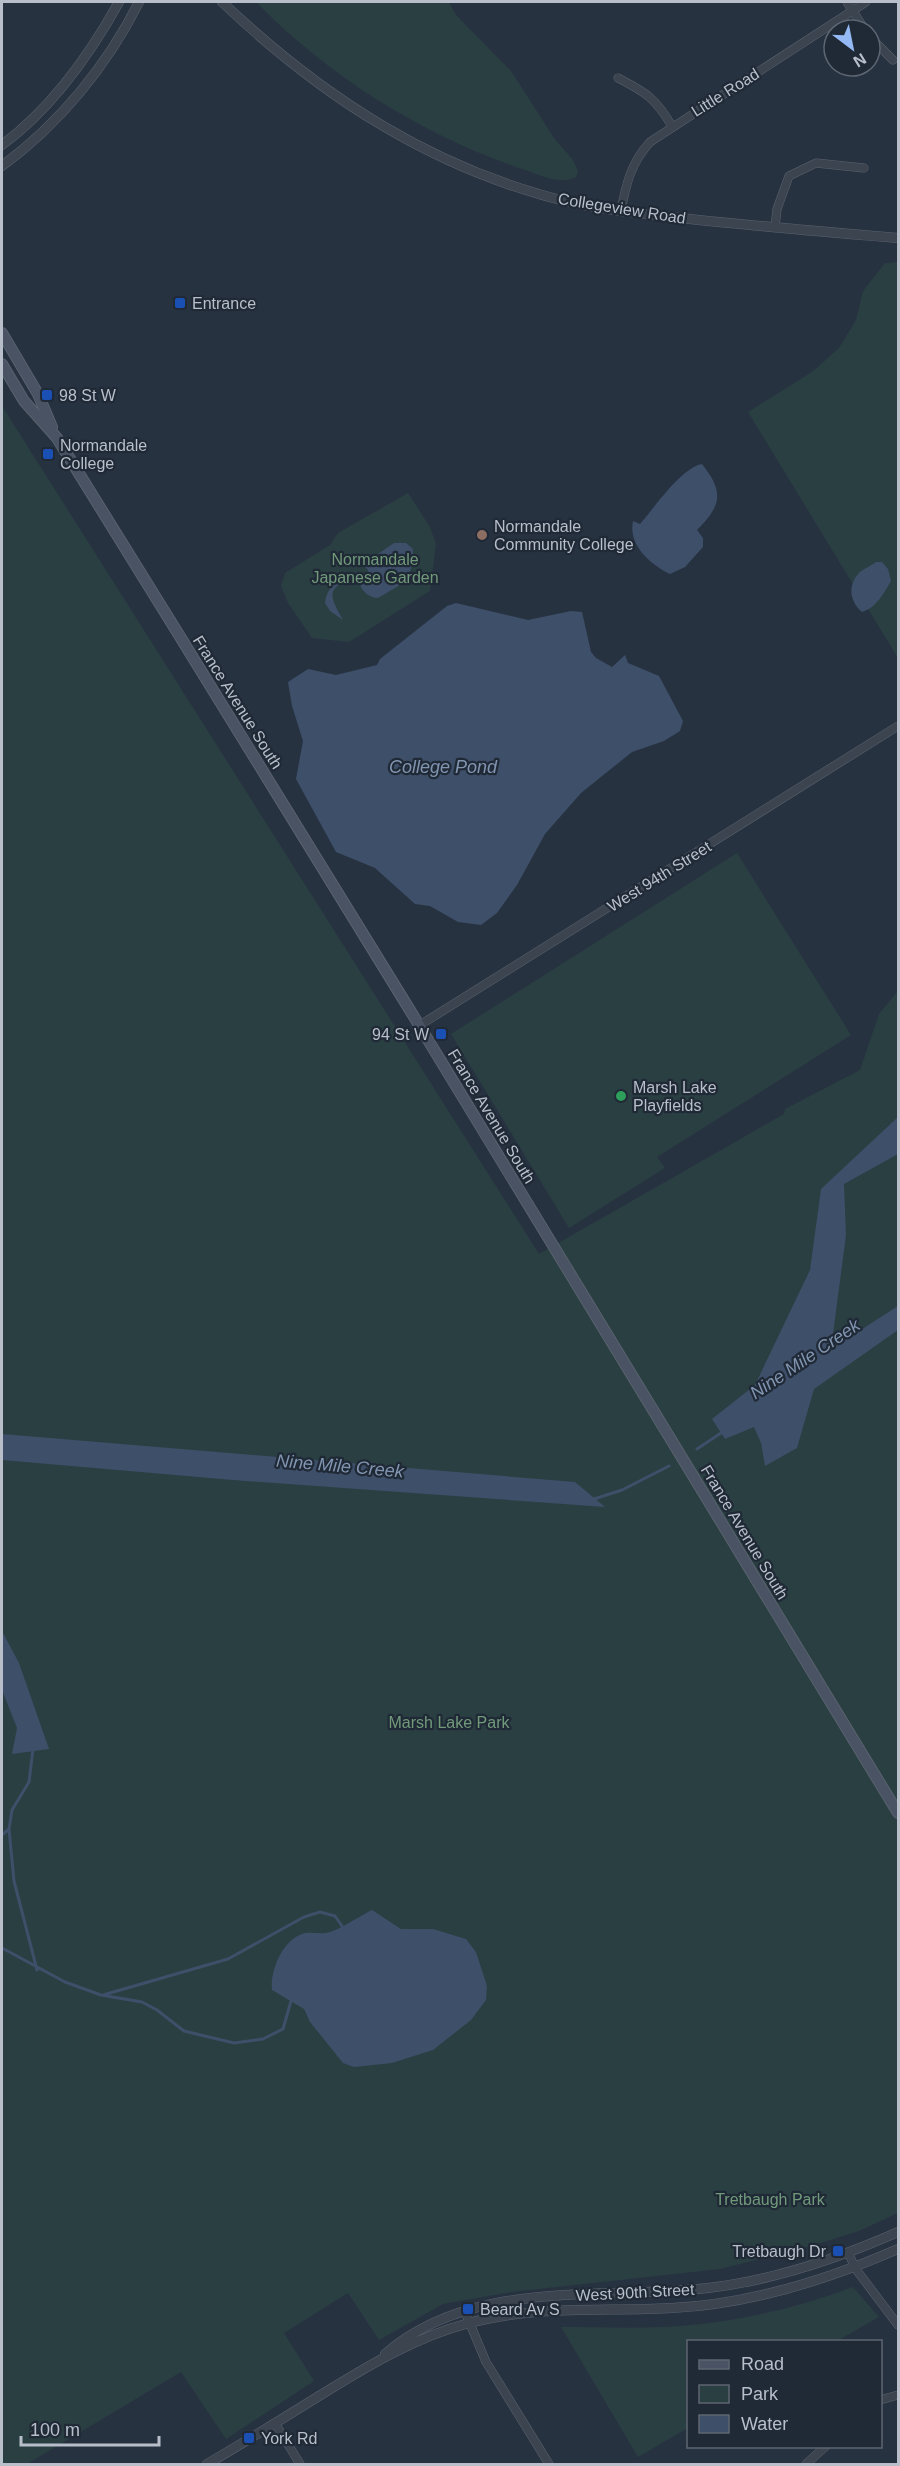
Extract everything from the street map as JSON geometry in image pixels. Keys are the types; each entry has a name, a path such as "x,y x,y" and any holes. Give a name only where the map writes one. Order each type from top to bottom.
{"main road":[{"name":"France Avenue South","path":"2,333 38,394 57,438 420,1025 898,1813"},
{"name":"France Avenue South","path":"2,364 24,401 57,438"}],"street":[{"path":"2,145 72,76 97,41 119,2"},
{"path":"2,166 24,150 75,98 113,48 140,2"},
{"name":"Collegeview Road","path":"222,2 308,76 344,103 390,131 479,174 573,203 621,211 898,238"},
{"path":"847,2 858,18"},
{"name":"Little Road","path":"621,211 630,171 638,156 650,142 866,2"},
{"path":"882,49 893,60"},
{"path":"618,78 646,93 657,103 672,126"},
{"path":"775,227 777,209 789,176 816,163 864,168"},
{"name":"West 94th Street","path":"420,1025 898,726"},
{"name":"West 90th Street","path":"378,2360 424,2326 503,2301 710,2288 780,2275 849,2254 898,2232"},
{"name":"West 90th Street","path":"207,2464 378,2360 430,2336 469,2323 563,2309 674,2308 730,2300 803,2285 855,2268 898,2249"},
{"path":"849,2254 855,2268 898,2325"},
{"path":"465,2312 486,2362 549,2464"},
{"path":"882,2399 898,2395"},
{"path":"275,2423 300,2464"},
{"path":"806,2464 824,2448"}],"green space":[{"path":"256,2 449,2 456,15 511,71 554,138 573,160 578,171 576,177 562,180 540,175 483,154 412,120 345,78 284,29"},
{"path":"898,262 898,658 748,412 812,372 839,348 856,320 863,291 885,263"},
{"name":"Marsh Lake Park","path":"2,406 539,1254 784,1114 785,1109 860,1070 879,1014 898,991 898,2213 859,2231 720,2269 511,2292 443,2304 379,2340 348,2293 284,2333 314,2381 226,2439 181,2372 27,2464 2,2464"},
{"name":"Normandale Japanese Garden","path":"408,493 430,527 436,544 430,591 349,642 312,638 288,603 281,586 285,573 330,545 338,533"},
{"name":"Marsh Lake Playfields","path":"737,853 851,1035 657,1157 665,1168 569,1228 451,1034"},
{"path":"853,2287 879,2317 839,2340 687,2340 687,2429 638,2457 561,2327 635,2328 702,2324 746,2317 811,2301"}],"water":[{"path":"702,464 717,491 715,506 697,530 703,538 703,547 685,567 670,574 655,565 637,546 632,530 633,521 640,524 677,480"},
{"path":"394,543 406,543 413,549 411,568 405,580 378,598 366,593 359,582 344,582 333,592 335,606 343,620 330,611 325,603 334,585 345,578 367,575 368,570 363,564 371,557 377,558 378,554"},
{"path":"876,562 882,562 888,569 891,581 875,604 862,612 853,599 853,583 859,573"},
{"name":"College Pond","path":"456,603 528,620 571,611 582,612 591,652 596,658 612,667 625,655 628,663 659,676 683,721 680,731 664,741 632,752 581,793 545,834 517,885 497,913 481,925 458,922 430,906 415,904 375,868 336,852 296,779 303,741 292,706 288,682 308,669 336,675 377,665 380,659 447,606"},
{"path":"898,1117 898,1154 844,1184 846,1235 831,1349 898,1306 898,1330 814,1389 797,1448 765,1466 761,1443 754,1427 725,1439 712,1419 755,1385 810,1270 821,1189"},
{"path":"2,1434 575,1482 605,1507 233,1480 2,1460"},
{"path":"2,1631 19,1663 49,1749 12,1754 17,1728 2,1690"},
{"path":"372,1910 401,1929 433,1929 466,1939 476,1952 487,1986 486,2000 471,2020 433,2050 392,2063 354,2067 343,2063 310,2022 304,2009 272,1990 272,1982 275,1966 283,1950 295,1938 305,1933 330,1932"}],"waterway":[{"name":"Nine Mile Creek","path":"697,1449 724,1431"},
{"name":"Nine Mile Creek","path":"591,1500 622,1490 669,1466"},
{"path":"33,1749 29,1782 12,1810 9,1829 14,1881 37,1970"},
{"path":"2,1835 9,1829"},
{"path":"103,1995 228,1959 304,1917 320,1912 335,1916 342,1926"},
{"path":"2,1948 65,1982 101,1995 142,2002 157,2010 184,2031 234,2043 263,2039 283,2029 291,2001"}],"place":[{"name":"Entrance","path":"180,303"},
{"name":"98 St W","path":"47,395"},
{"name":"Normandale College","path":"48,454"},
{"name":"Normandale Community College","path":"482,535"},
{"name":"94 St W","path":"441,1034"},
{"name":"Marsh Lake Playfields","path":"621,1096"},
{"name":"Tretbaugh Dr","path":"838,2251"},
{"name":"Beard Av S","path":"468,2309"},
{"name":"York Rd","path":"249,2438"}],"park label":[{"name":"Tretbaugh Park","path":"770,2199"}]}
